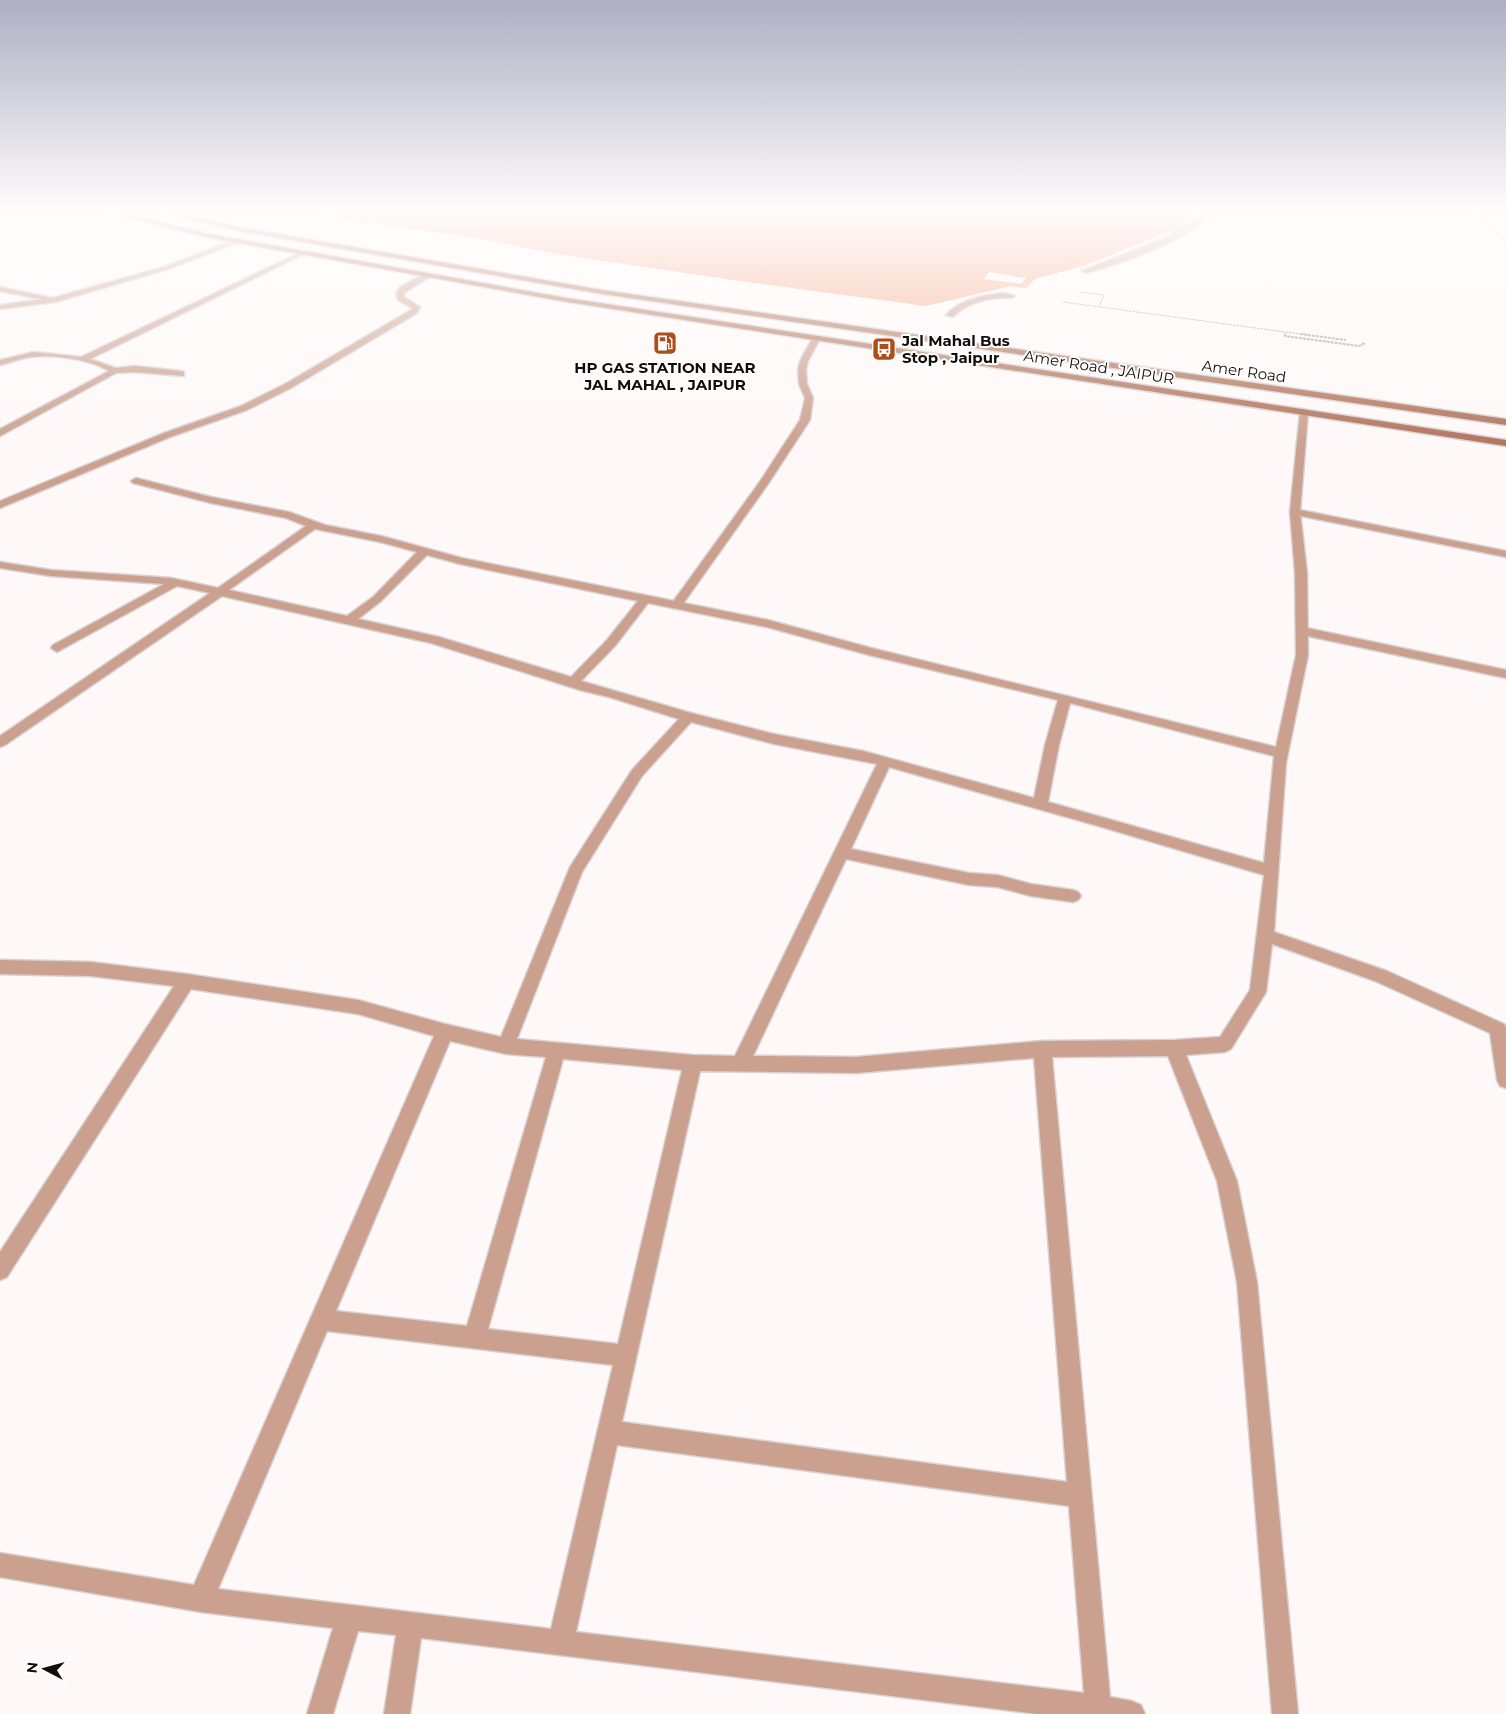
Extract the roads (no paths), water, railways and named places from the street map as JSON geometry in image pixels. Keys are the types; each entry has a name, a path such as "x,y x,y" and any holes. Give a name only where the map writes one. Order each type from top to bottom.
{"main road":[{"name":"Amer Road , JAIPUR","path":"506,289 816,339 1506,443"},
{"name":"Amer Road","path":"582,289 1506,422"},
{"path":"786,334 799,321"}],"street":[{"path":"0,289 53,300"},
{"path":"0,307 53,300 92,289"},
{"path":"82,359 228,289"},
{"path":"0,505 168,435 244,408 288,386 414,311 416,307 414,304 401,298 400,294 403,289"},
{"path":"950,316 956,308 965,304 1004,295 1011,296"},
{"path":"676,606 763,484 805,420 809,398 802,384 802,370 804,360 816,339"},
{"path":"0,364 36,354 82,359 110,367 114,371"},
{"path":"0,433 110,375 114,371 134,369 180,374"},
{"path":"0,967 91,969 187,981 358,1007 445,1032 506,1046 693,1063 856,1065 1042,1049 1174,1048 1225,1044 1258,992 1271,871 1279,763 1302,655 1300,573 1295,512 1304,412"},
{"path":"136,480 211,500 289,515 314,525 381,539 460,561 768,624 869,651 1066,698 1281,753"},
{"path":"1295,512 1506,554"},
{"path":"0,742 314,525"},
{"path":"350,620 377,599 424,551"},
{"path":"0,565 51,573 176,582 435,640 584,687 611,693 688,717 774,739 885,762 1040,806 1098,820 1271,871"},
{"path":"57,648 176,582"},
{"path":"573,682 611,643 645,599"},
{"path":"1302,630 1506,674"},
{"path":"1040,806 1052,745 1066,698"},
{"path":"506,1046 576,871 637,773 688,717"},
{"path":"740,1064 885,762"},
{"path":"842,853 969,879 997,881 1031,890 1073,896"},
{"path":"1265,935 1381,976 1502,1030 1506,1080"},
{"path":"0,1270 187,981"},
{"path":"201,1599 445,1032"},
{"path":"1174,1048 1227,1181 1247,1282 1285,1714"},
{"path":"1042,1049 1098,1708"},
{"path":"474,1339 556,1052"},
{"path":"560,1644 693,1063"},
{"path":"321,1320 626,1356"},
{"path":"608,1432 1080,1496"},
{"path":"0,1565 201,1599 1098,1708 1132,1714"},
{"path":"320,1714 349,1617"},
{"path":"397,1714 410,1624"}],"place":[{"name":"HP GAS STATION NEAR JAL MAHAL , JAIPUR","path":"665,343"},
{"name":"Jal Mahal Bus Stop , Jaipur","path":"884,349"}]}
